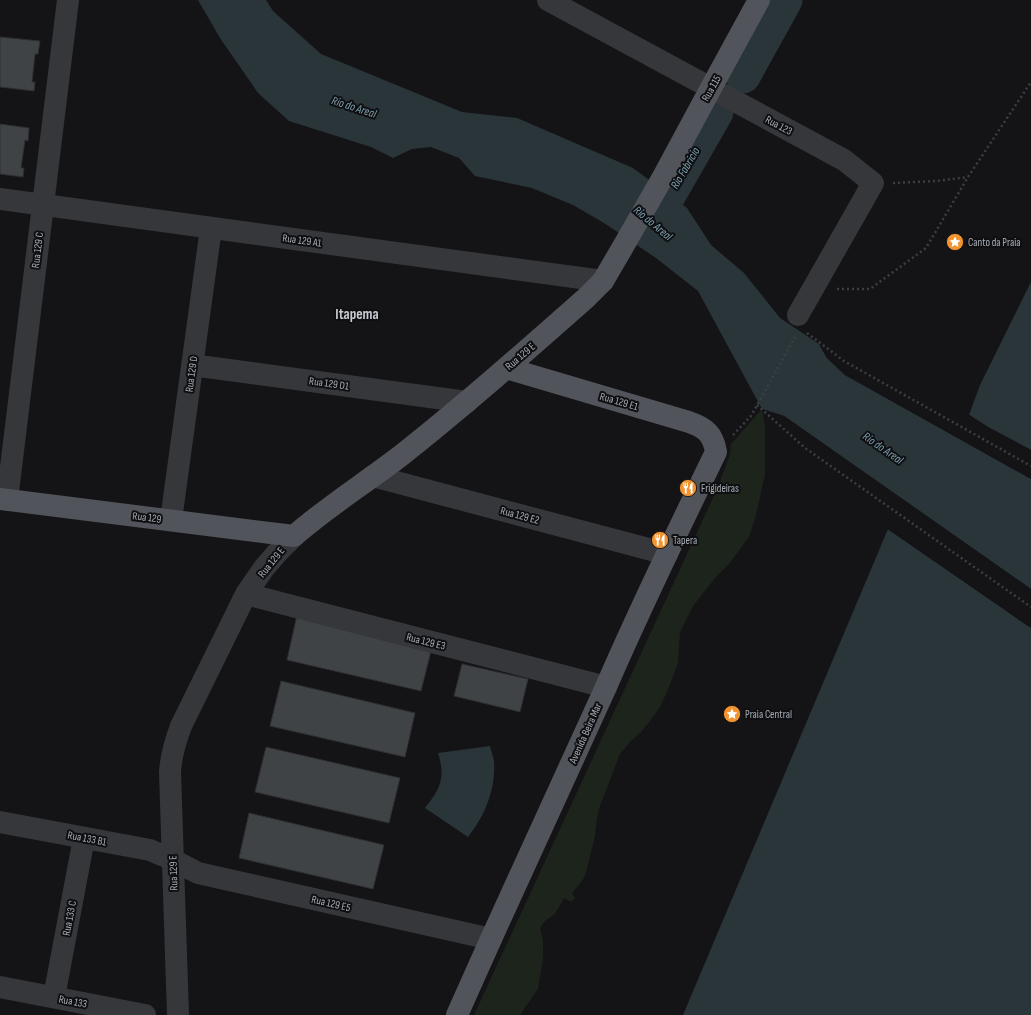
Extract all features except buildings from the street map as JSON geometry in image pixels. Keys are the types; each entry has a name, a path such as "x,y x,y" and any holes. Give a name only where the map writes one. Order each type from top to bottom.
{"main road":[{"name":"Rua 115","path":"624,245 663,177 759,0"},
{"name":"Rua 129 E","path":"294,536 319,515 402,454 467,402 586,298 603,280 624,245"},
{"name":"Rua 129 E1","path":"506,368 698,425 705,429 710,435 715,443 716,452"},
{"name":"Avenida Beira Mar","path":"457,1015 620,654 716,452"},
{"name":"Rua 129","path":"3,500 294,536"}],"street":[{"name":"Rua 129 C","path":"3,500 43,205 68,0"},
{"name":"Rua 123","path":"548,0 844,160 872,183"},
{"path":"802,324 813,289 872,183"},
{"name":"Rua 129 A1","path":"0,199 603,280"},
{"name":"Rua 129 D","path":"171,520 211,228"},
{"name":"Rua 129 D1","path":"192,365 467,402"},
{"name":"Rua 129 E2","path":"373,476 667,554"},
{"name":"Rua 129 E","path":"178,1015 170,772 171,758 181,726 246,594 264,568 294,536"},
{"name":"Rua 129 E3","path":"246,594 606,687"},
{"name":"Rua 133 B1","path":"0,822 150,850 173,860"},
{"name":"Rua 133 C","path":"54,997 84,838"},
{"name":"Rua 129 E5","path":"173,860 198,873 491,939"},
{"name":"Rua 133","path":"0,987 145,1015"}],"path":[{"path":"813,289 870,289 926,248 968,177 1031,82"},
{"path":"872,183 937,181 968,177"},
{"path":"802,324 844,361 1031,466"},
{"path":"751,416 795,337"},
{"path":"757,406 805,448 1031,607"}],"shaded area":[{"path":"762,409 765,426 765,474 756,515 749,537 729,564 716,577 693,606 680,632 678,663 660,707 641,732 620,754 600,806 595,836 586,873 582,881 572,893 575,898 571,902 564,898 555,914 545,921 540,928 543,940 543,958 538,989 520,1015 474,1015 718,487 730,454 731,444"}],"water":[{"name":"Rio do Areal","path":"198,0 266,0 273,11 321,54 462,112 517,118 633,168 687,208 711,245 744,273 780,318 819,344 827,358 845,375 1031,479 1031,589 784,416 762,409 698,291 656,258 604,223 573,205 532,188 475,176 459,158 431,147 412,149 393,158 371,147 289,121 258,93 220,38"},
{"path":"1031,282 1031,450 969,415 980,385"},
{"path":"888,529 1031,628 1031,1015 683,1015"},
{"path":"490,746 494,761 491,792 480,820 468,837 425,808 438,789 440,783 441,769 438,753"}],"pier":[{"path":"819,344 822,345 829,357 846,373 1014,467 1031,477 1031,479 845,375 827,358"},
{"path":"762,409 784,416 1031,589 1031,591 993,566 783,418 764,412"},
{"path":"968,414 988,427 1031,450 1031,452 987,429 968,416"},
{"path":"886,528 889,528 1031,626 1031,628"}],"waterway":[{"name":"Rio Fabrício","path":"743,76 785,0"},
{"name":"Rio Fabrício","path":"653,224 716,112"}],"place":[{"name":"Canto da Praia","path":"955,242"},
{"name":"Frigideiras","path":"688,488"},
{"name":"Tapera","path":"660,540"},
{"name":"Praia Central","path":"732,714"}],"district":[{"name":"Itapema","path":"357,314"}]}
